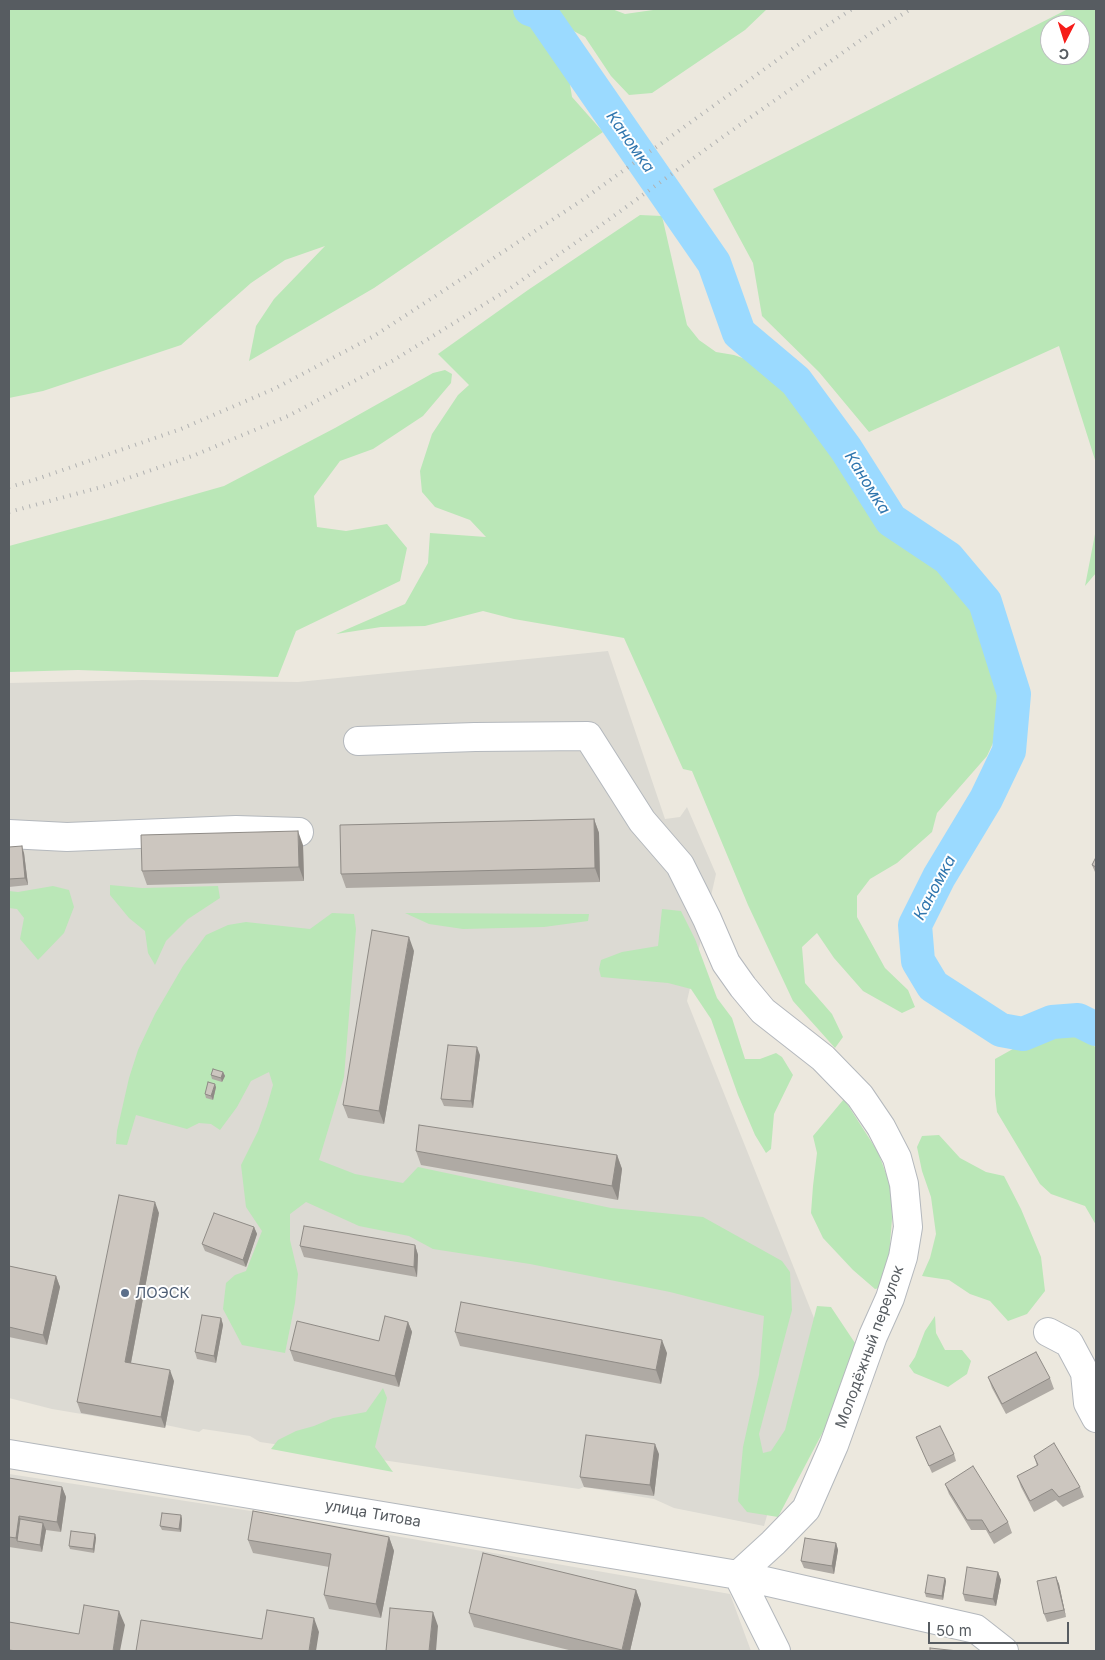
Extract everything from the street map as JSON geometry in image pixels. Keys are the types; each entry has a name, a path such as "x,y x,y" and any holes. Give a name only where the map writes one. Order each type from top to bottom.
{"street":[{"name":"Молодёжный переулок","path":"358,741 588,736 642,821 680,865 726,963 743,987 763,1011 822,1058 860,1096 881,1127 897,1158 904,1184 908,1227 903,1257 890,1298 873,1336 834,1445 806,1509 738,1575"},
{"path":"9,834 67,837 236,830 299,832"},
{"path":"1048,1332 1069,1343 1085,1374 1088,1404 1096,1418"},
{"name":"улица Титова","path":"9,1454 738,1575 976,1629 1004,1651"},
{"path":"738,1575 776,1651"}],"shaded area":[{"path":"608,651 665,819 680,817 687,807 716,874 687,1001 820,1333 764,1526 674,1508 654,1499 584,1487 579,1489 260,1442 250,1436 203,1429 199,1432 166,1425 165,1428 52,1409 9,1398 9,683 142,680 298,682"},
{"path":"9,1474 251,1511 730,1594 751,1651 9,1651"}],"green space":[{"path":"9,9 612,9 625,14 660,9 767,9 745,30 652,93 629,95 611,76 585,37 541,14 568,72 572,97 603,132 374,288 249,361 256,326 274,299 325,246 285,260 251,283 181,345 43,391 9,398"},
{"path":"1068,9 1096,9 1096,463 1059,346 869,432 819,372 762,316 753,263 713,189 1040,23 1040,65 1090,65 1090,15 1056,15"},
{"path":"640,215 662,216 687,325 699,340 716,352 734,355 771,368 800,395 844,456 894,532 905,542 951,566 964,585 987,627 1000,670 1004,719 987,756 937,813 932,832 897,863 870,879 857,896 857,917 885,968 908,990 915,1007 902,1013 863,991 834,958 817,933 802,947 805,983 832,1014 843,1037 835,1048 793,1001 748,905 692,771 683,769 624,638 514,619 483,611 425,626 381,627 336,634 405,604 428,563 430,533 486,537 470,520 435,507 422,492 420,471 432,434 458,395 469,385 438,354 528,290"},
{"path":"445,370 452,374 451,383 423,416 373,449 340,461 314,496 317,527 346,531 387,524 407,548 400,581 296,631 278,677 78,670 9,672 9,546 224,486 335,428 433,373"},
{"path":"1096,529 1096,573 1085,586"},
{"path":"110,885 142,888 218,886 220,898 188,919 166,941 155,965 148,953 145,931 129,918 110,895"},
{"path":"53,886 69,890 74,907 64,933 38,960 20,939 24,918 17,909 9,908 9,891 18,892"},
{"path":"662,909 681,911 695,939 717,998 732,1018 745,1059 760,1059 776,1053 782,1057 793,1075 774,1114 771,1149 766,1153 755,1135 738,1095 711,1019 691,989 668,983 601,977 599,969 601,960 622,952 658,946"},
{"path":"332,913 354,914 356,929 344,1077 319,1160 355,1174 403,1183 418,1167 611,1208 703,1217 782,1261 790,1272 792,1310 759,1434 763,1453 771,1451 785,1430 817,1306 831,1307 855,1343 835,1409 778,1517 747,1512 738,1501 743,1447 759,1375 764,1316 670,1292 530,1264 433,1249 409,1236 359,1226 306,1202 290,1214 290,1240 298,1274 295,1303 285,1353 242,1345 223,1309 226,1283 235,1275 246,1271 262,1231 246,1207 241,1165 258,1131 267,1106 273,1085 269,1072 251,1081 237,1107 220,1130 211,1124 199,1123 187,1129 136,1115 127,1145 116,1144 117,1131 129,1078 138,1050 155,1014 183,966 206,935 228,925 246,922 310,929"},
{"path":"405,913 589,914 588,921 544,927 463,929 429,924"},
{"path":"1042,1028 1081,1031 1096,1048 1096,1225 1085,1206 1051,1194 1040,1184 997,1112 995,1059 1020,1045"},
{"path":"844,1099 878,1152 891,1187 892,1219 889,1256 884,1287 875,1289 853,1270 823,1238 811,1213 817,1153 813,1136"},
{"path":"939,1135 960,1158 986,1172 1004,1176 1021,1209 1041,1257 1045,1291 1027,1314 1008,1321 990,1301 970,1294 949,1280 922,1276 930,1258 936,1234 931,1197 922,1171 917,1147 922,1136"},
{"path":"935,1316 936,1333 945,1350 962,1350 971,1361 967,1374 948,1387 914,1373 909,1366 915,1357 925,1331"},
{"path":"383,1388 387,1398 375,1447 393,1472 271,1449 278,1440 296,1431 333,1418 366,1412"}],"building":[{"path":"594,819 595,868 341,874 340,825"},
{"path":"298,831 299,867 142,871 141,835"},
{"path":"22,846 25,878 9,879 9,847"},
{"path":"1096,857 1096,867 1092,865"},
{"path":"372,930 409,937 379,1111 343,1105"},
{"path":"448,1045 477,1047 471,1101 441,1099"},
{"path":"213,1069 223,1072 221,1078 211,1075"},
{"path":"208,1082 215,1084 211,1096 205,1094"},
{"path":"419,1125 617,1155 612,1186 416,1151"},
{"name":"ЛОЭСК","path":"119,1195 155,1202 125,1362 170,1370 161,1417 77,1402"},
{"path":"214,1213 254,1227 243,1260 202,1244"},
{"path":"304,1226 415,1245 414,1267 300,1246"},
{"path":"9,1266 56,1276 43,1335 9,1327"},
{"path":"461,1302 662,1340 656,1370 455,1332"},
{"path":"202,1315 221,1318 214,1356 195,1352"},
{"path":"385,1316 408,1322 395,1376 290,1350 297,1321 379,1341"},
{"path":"1036,1352 1050,1378 1002,1404 988,1377"},
{"path":"940,1426 954,1454 929,1466 916,1437"},
{"path":"586,1435 655,1444 650,1485 580,1477"},
{"path":"1054,1443 1080,1487 1059,1497 1052,1489 1030,1501 1017,1476 1038,1465 1034,1456"},
{"path":"973,1466 1008,1522 990,1533 982,1520 967,1520 945,1484"},
{"path":"9,1478 62,1487 57,1522 19,1516 16,1538 9,1537"},
{"path":"253,1511 389,1537 376,1604 324,1595 331,1554 248,1540"},
{"path":"162,1513 181,1515 179,1529 160,1526"},
{"path":"20,1519 43,1523 40,1545 17,1541"},
{"path":"71,1531 95,1534 93,1549 69,1546"},
{"path":"805,1538 836,1543 832,1566 801,1561"},
{"path":"483,1553 636,1590 622,1650 469,1613"},
{"path":"967,1567 998,1572 993,1599 963,1594"},
{"path":"928,1575 945,1578 942,1596 925,1593"},
{"path":"1056,1577 1064,1610 1044,1614 1037,1581"},
{"path":"84,1605 119,1611 113,1651 9,1650 9,1622 79,1634"},
{"path":"390,1608 433,1612 429,1651 386,1651"},
{"path":"267,1610 314,1618 309,1651 136,1651 141,1620 262,1639"},
{"path":"930,1648 958,1651 930,1651"}],"waterway":[{"name":"Каномка","path":"530,9 541,13 714,263 739,333 796,381 846,449 891,520 948,558 985,602 1014,694 1009,751 986,799 939,877 915,925 918,961 933,986 1001,1030 1023,1034 1052,1022 1078,1020 1096,1029"}],"railway":[{"path":"9,487 181,429 276,388 374,336 581,201 805,40 852,9"},
{"path":"9,512 105,486 195,455 288,416 394,360 509,289 868,35 911,9"}],"place":[{"name":"ЛОЭСК","path":"125,1293"}]}
